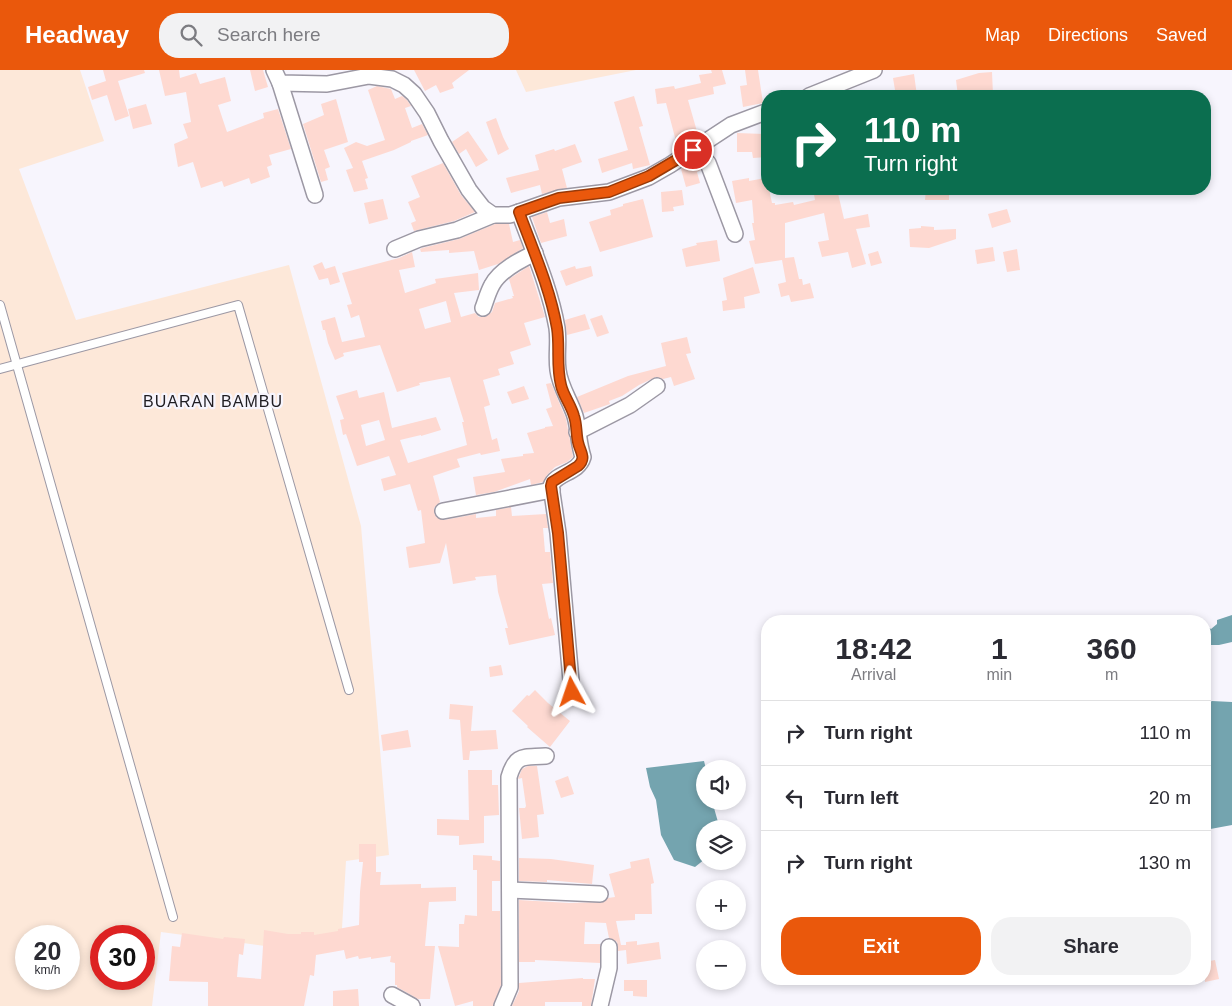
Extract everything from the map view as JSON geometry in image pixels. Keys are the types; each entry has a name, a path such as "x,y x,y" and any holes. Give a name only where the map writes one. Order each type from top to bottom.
{"street":[{"path":"824,90 874,70"},
{"path":"315,195 277,76 327,84 369,76 392,79 404,85 414,94 427,113 469,190 482,208 493,215"},
{"path":"395,249 419,239 457,230 493,215 510,215 559,198 609,192 649,176 731,125 761,114"},
{"path":"693,150 708,163 735,234"},
{"path":"519,212 542,270 557,327 558,370 561,388 575,417 578,442 583,457 582,463 552,482 572,692"},
{"path":"483,308 493,283 499,276 535,253"},
{"path":"577,432 630,405 657,386"},
{"path":"443,511 552,490"},
{"path":"502,1006 510,987 509,777 516,761 520,758 546,756"},
{"path":"510,890 600,894"},
{"path":"600,1006 609,968 609,947"},
{"path":"392,995 412,1006"}],"lane":[{"path":"0,369 238,305 348,690"},
{"path":"0,306 173,917"}],"shaded area":[{"path":"0,70 80,70 104,141 19,169 76,320 289,265 361,526 389,855 346,861 341,945 294,950 161,932 155,981 155,925 90,925 90,990 154,990 152,1006 0,1006"},
{"path":"516,70 636,70 526,92"}],"water":[{"path":"1232,615 1232,642 1211,645 1211,629 1217,624 1217,620"},
{"path":"1211,702 1232,702 1232,825 1211,829"},
{"path":"696,762 696,810 715,810 717,820 696,820 695,867 674,860 661,835 656,800 650,787 646,768"}],"building":[{"path":"103,70 144,70 145,73 118,81 129,116 115,121 107,95 92,100 88,87 106,81"},
{"path":"159,70 179,70 180,78 196,73 200,84 225,77 231,101 218,105 227,132 264,118 263,113 278,109 291,149 269,155 272,165 267,167 270,177 251,184 249,178 224,187 222,181 201,188 193,162 178,167 174,144 188,138 183,124 191,122 186,92 165,96"},
{"path":"250,70 263,70 268,87 255,91"},
{"path":"414,70 469,70 452,83 454,88 440,93 436,85 425,91"},
{"path":"711,70 722,70 726,84 713,87 714,94 688,100 698,135 678,149 666,103 657,104 655,89 674,86 675,89 701,83 699,75 712,73"},
{"path":"745,70 758,70 761,103 743,107 740,86 747,85"},
{"path":"992,72 993,90 957,90 956,80 979,73"},
{"path":"914,74 916,90 895,90 893,78"},
{"path":"377,86 391,89 395,99 402,96 407,100 411,106 405,108 412,128 422,124 428,135 362,161 368,178 365,179 368,189 354,192 346,170 353,168 344,148 356,142 367,146 385,140 368,90"},
{"path":"634,96 643,126 639,127 650,165 633,169 632,163 602,173 598,159 628,150 614,102"},
{"path":"336,99 348,142 324,150 330,167 325,169 328,180 321,182 303,124 324,115 321,104"},
{"path":"146,104 152,124 133,129 128,109"},
{"path":"496,118 509,149 498,155 486,122"},
{"path":"468,131 488,160 476,167 466,149 459,154 452,142"},
{"path":"737,133 761,134 761,157 753,158 752,152 737,152"},
{"path":"575,144 582,162 562,169 567,188 542,194 540,185 511,193 506,178 539,170 535,155"},
{"path":"692,162 701,170 697,172 700,183 686,187 681,169"},
{"path":"443,163 461,195 475,212 454,221 414,231 411,223 416,221 408,202 420,197 411,176"},
{"path":"749,178 749,181 761,179 761,195 770,195 772,203 775,203 775,205 793,202 794,205 815,200 814,195 838,195 844,219 868,214 870,227 856,229 866,264 852,268 848,252 822,257 818,242 829,240 824,213 785,223 785,258 794,257 799,279 802,279 803,285 810,283 814,298 791,302 789,295 781,297 778,284 786,282 782,260 755,264 749,241 755,240 752,223 754,223 752,200 736,203 732,181"},
{"path":"682,190 684,205 673,207 674,211 662,212 661,192"},
{"path":"925,195 949,195 949,200 925,200"},
{"path":"383,199 388,219 369,224 364,203"},
{"path":"643,199 653,237 600,252 589,222 611,215 610,210 623,206 623,204"},
{"path":"1007,209 1011,222 992,228 988,214"},
{"path":"547,212 550,223 564,219 567,236 541,243 532,217"},
{"path":"495,224 509,224 513,242 520,240 523,248 498,264 479,270 474,251 449,253 449,250 421,252 420,249 422,248 459,239"},
{"path":"921,226 934,227 934,230 956,229 956,239 929,248 910,247 909,229 921,228"},
{"path":"717,240 720,261 686,267 682,249 697,245 696,243"},
{"path":"993,247 995,261 977,264 975,250"},
{"path":"1017,249 1020,270 1007,272 1003,252"},
{"path":"878,251 882,263 871,266 868,254"},
{"path":"412,252 415,267 399,270 405,293 436,283 435,279 478,273 479,290 454,293 461,317 475,313 479,317 485,317 492,312 495,303 513,298 509,279 529,266 545,317 524,323 531,345 510,352 514,364 498,369 500,375 483,380 490,405 484,407 492,440 497,438 500,451 481,455 480,453 457,459 460,467 433,476 440,502 434,508 434,512 436,517 444,520 476,514 476,518 496,516 496,510 511,507 512,516 546,514 548,528 543,528 545,552 550,552 553,583 542,584 549,619 551,618 555,635 509,645 505,628 508,628 498,592 496,575 475,577 476,580 453,584 446,543 440,563 409,568 406,547 425,543 421,510 418,511 410,484 384,491 381,479 396,475 389,456 357,466 346,434 343,435 340,420 344,419 336,396 357,390 359,398 384,392 392,428 436,417 441,430 400,440 408,463 467,445 462,422 464,422 450,377 419,383 420,385 397,392 380,345 343,353 344,356 335,360 325,330 323,330 321,321 335,317 342,342 365,337 359,315 351,318 347,305 352,304 342,273 399,258","holes":["446,301 451,322 425,329 419,309","379,420 385,440 366,446 361,425"]},
{"path":"322,262 325,269 335,266 340,282 330,285 328,278 319,280 313,266"},
{"path":"575,266 576,269 591,266 593,276 566,286 560,271"},
{"path":"753,267 760,293 744,297 745,308 723,311 722,301 727,300 723,278"},
{"path":"585,314 590,329 567,335 565,320"},
{"path":"602,315 609,333 597,337 590,319"},
{"path":"687,337 691,353 686,354 695,379 674,386 671,377 663,379 656,377 609,401 610,404 584,413 577,397 628,376 666,366 661,343"},
{"path":"551,383 566,419 573,457 555,467 543,482 531,485 530,479 494,492 476,495 473,477 505,472 501,459 534,453 527,433 553,426 546,409 552,407 546,384"},
{"path":"524,386 529,399 512,404 507,392"},
{"path":"501,665 503,675 490,677 489,667"},
{"path":"535,690 570,721 550,747 512,711 527,695 529,696"},
{"path":"450,704 473,706 471,731 496,730 498,749 470,751 469,760 463,760 460,720 449,719"},
{"path":"408,730 411,747 383,751 381,735"},
{"path":"528,766 537,766 544,814 537,815 539,837 522,839 519,808 525,808 526,806 522,778 518,779 522,769"},
{"path":"468,770 492,770 492,785 498,785 499,815 484,816 484,843 459,845 459,836 437,835 437,819 469,820"},
{"path":"568,776 574,794 561,798 555,781"},
{"path":"359,844 376,844 376,872 381,872 380,885 421,884 421,888 456,887 456,901 429,902 425,946 435,946 430,999 418,999 395,985 395,963 390,962 391,956 359,959 358,956 346,959 344,950 316,955 314,976 310,975 304,1006 208,1006 208,982 169,981 172,946 180,947 182,933 223,939 224,937 245,939 243,955 239,954 237,977 261,979 264,930 288,934 314,932 314,935 359,925 363,862 359,862"},
{"path":"473,855 492,856 492,860 500,861 500,881 492,881 492,911 500,911 501,985 493,1006 473,1006 473,1001 455,1006 438,946 459,947 459,924 464,924 465,915 477,916 477,870 473,870"},
{"path":"519,858 551,859 594,865 592,884 547,880 547,882 519,881"},
{"path":"649,858 654,883 651,884 652,914 635,914 635,920 616,921 621,945 626,945 626,942 637,941 637,945 659,942 661,959 627,964 626,950 618,951 617,942 609,938 606,923 585,922 584,944 600,944 600,963 535,960 535,962 519,962 519,900 569,903 604,902 608,898 615,897 609,874 631,868 630,862"},
{"path":"1215,960 1219,979 1211,981 1211,961"},
{"path":"583,978 595,979 591,1006 582,1006 582,1002 545,1002 545,1006 512,1006 519,991 519,983"},
{"path":"624,980 647,980 647,997 633,996 633,991 624,991"},
{"path":"358,989 359,1006 333,1006 333,991"}],"district":[{"name":"BUARAN BAMBU","path":"213,401"}],"route":[{"path":"572,692 558,533 551,486 552,482 582,463 583,457 578,442 575,417 561,388 557,355 557,327 542,270 519,212 559,198 609,192 649,176 693,150"}]}
